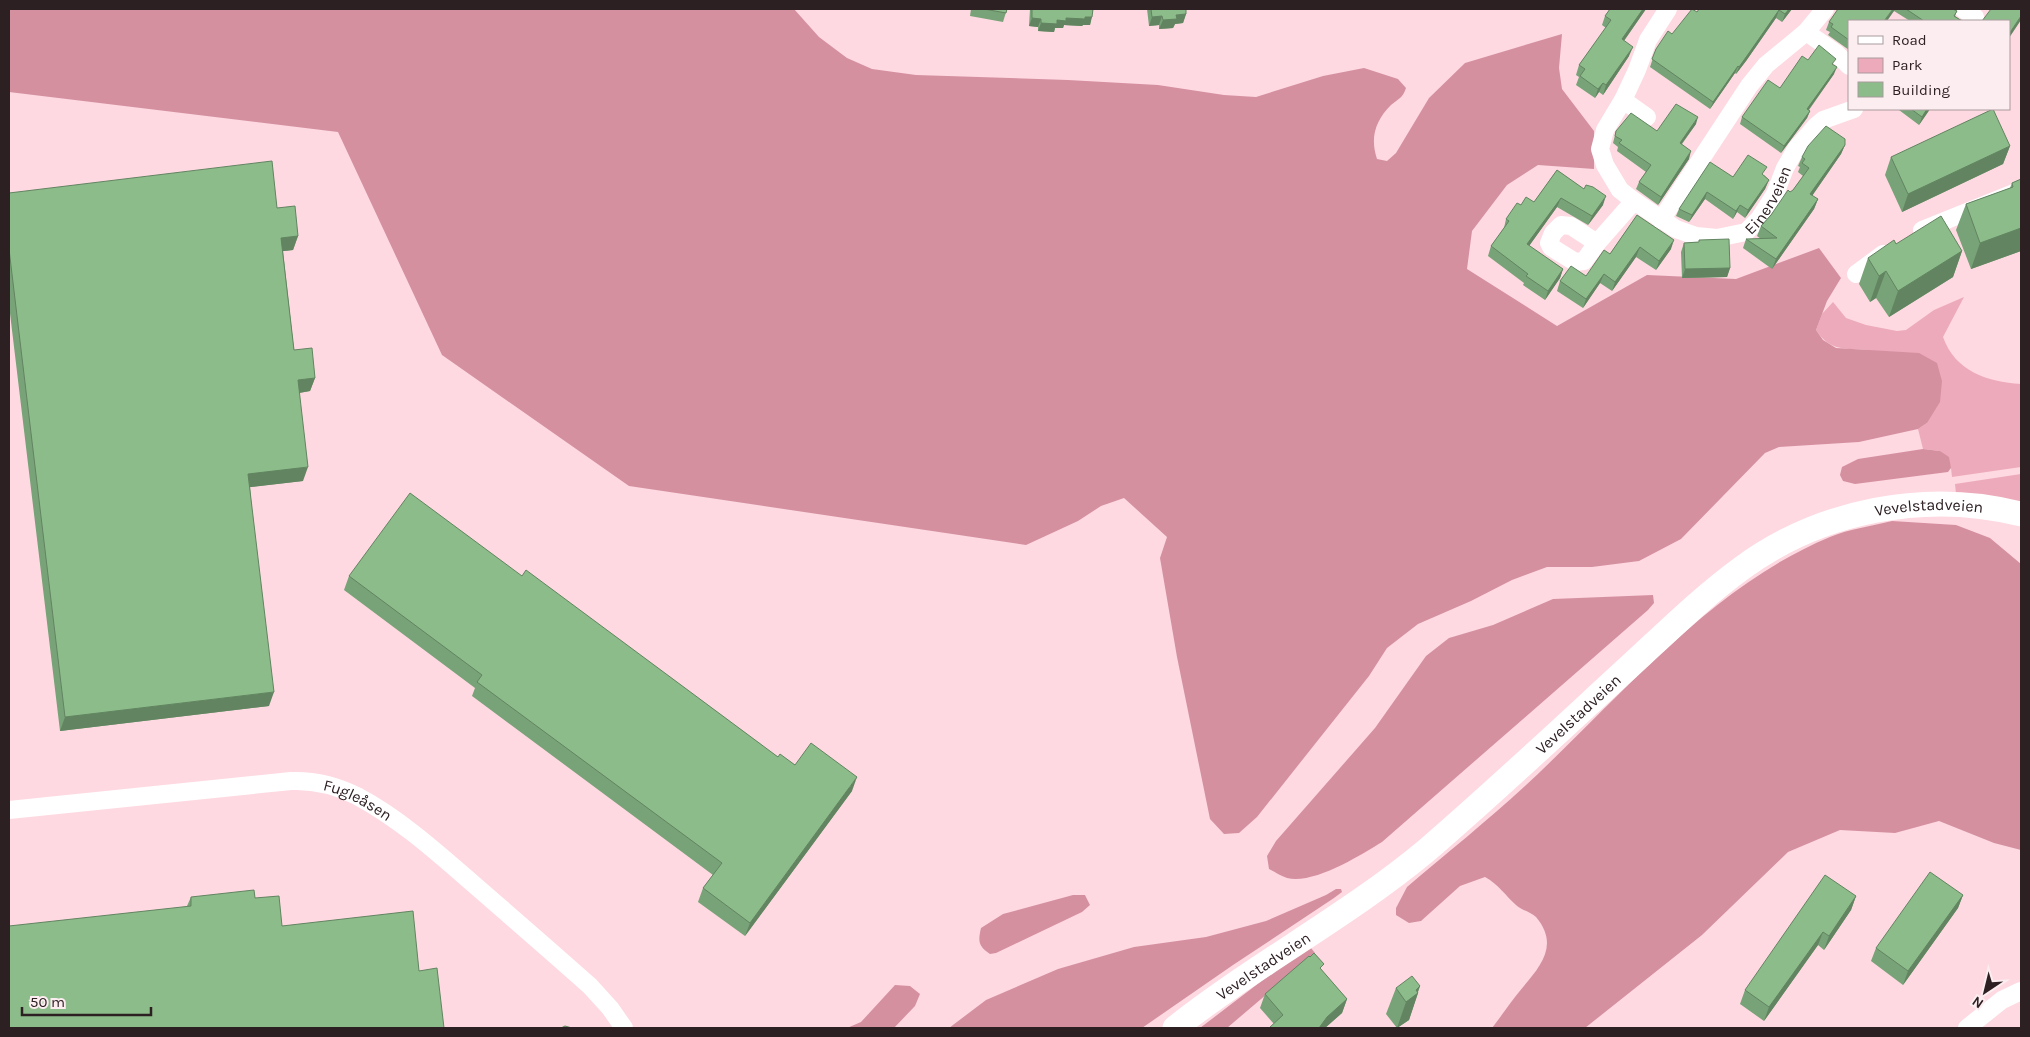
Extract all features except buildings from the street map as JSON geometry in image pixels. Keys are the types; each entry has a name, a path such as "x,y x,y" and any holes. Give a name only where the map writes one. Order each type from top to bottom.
{"main road":[{"name":"Vevelstadveien","path":"1175,1028 1250,973 1354,904 1410,863 1503,783 1716,589 1760,556 1800,534 1846,517 1887,508 1947,504 1996,508 2021,514"}],"street":[{"name":"Einerveien","path":"1668,9 1648,40 1623,100 1605,130 1600,149 1601,157 1620,190 1676,229 1696,236 1717,238 1746,232 1759,219 1775,194 1785,168 1796,149 1823,120 1851,110"},
{"path":"1661,220 1749,86 1766,65 1806,32 1825,9"},
{"path":"1806,32 1836,53 1848,65"},
{"path":"1623,100 1647,117"},
{"path":"1856,274 1919,231 2021,190"},
{"path":"1597,243 1634,201"},
{"name":"Fugleåsen","path":"9,810 291,781 305,780 330,785 369,803 398,823 455,868 590,986 610,1008 624,1028"},
{"path":"1967,1028 2002,1000 2021,991"}],"green space":[{"path":"1964,297 1943,337 1948,349 1964,366 1996,381 2021,384 2021,467 1952,477 1951,468 1940,451 1923,449 1918,429 1927,423 1869,350 1839,348 1827,342 1816,330 1822,314 1833,302 1846,318 1866,325 1897,331 1906,330 1934,310"},
{"path":"2021,474 2021,503 1956,494 1955,484"}],"shaded area":[{"path":"9,9 794,9 819,37 847,58 872,69 916,75 1158,85 1224,95 1256,97 1323,76 1364,68 1398,79 1406,88 1402,96 1381,117 1375,130 1374,144 1377,159 1387,161 1396,153 1429,98 1465,63 1562,34 1559,68 1562,89 1594,131 1594,169 1538,165 1507,185 1472,231 1467,269 1557,326 1647,275 1736,279 1819,248 1841,278 1827,301 1816,330 1823,340 1836,348 1919,353 1937,363 1942,381 1940,402 1927,423 1918,429 1859,442 1779,447 1765,453 1681,539 1639,561 1592,567 1547,567 1512,580 1471,601 1418,624 1387,648 1369,676 1257,817 1239,833 1224,834 1210,819 1177,657 1160,558 1167,537 1124,498 1101,506 1078,521 1026,545 629,486 442,355 338,132 9,92"},
{"path":"1923,449 1940,451 1949,457 1951,468 1948,472 1855,484 1843,481 1840,475 1842,467 1858,459"},
{"path":"1892,521 1956,525 1990,538 2021,564 2021,850 1994,843 1939,821 1895,833 1840,830 1788,852 1702,935 1585,1028 1492,1028 1543,960 1547,939 1544,929 1536,917 1518,907 1498,886 1485,877 1460,886 1421,921 1409,923 1396,915 1396,908 1407,887 1525,786 1631,682 1705,615 1745,585 1786,558 1837,534"},
{"path":"1653,595 1654,603 1648,610 1382,842 1336,868 1310,877 1287,878 1269,869 1267,856 1276,841 1375,728 1426,656 1449,638 1493,625 1553,599"},
{"path":"1336,889 1341,889 1342,892 1142,1028 949,1028 986,1000 1058,969 1134,947 1206,937 1266,921"},
{"path":"1073,895 1085,895 1090,905 1082,912 996,953 990,954 981,946 979,936 981,928 1003,914"},
{"path":"1311,948 1315,953 1227,1028 1200,1028 1301,951"},
{"path":"895,985 910,986 920,994 915,1006 894,1028 847,1028 861,1022"}]}
